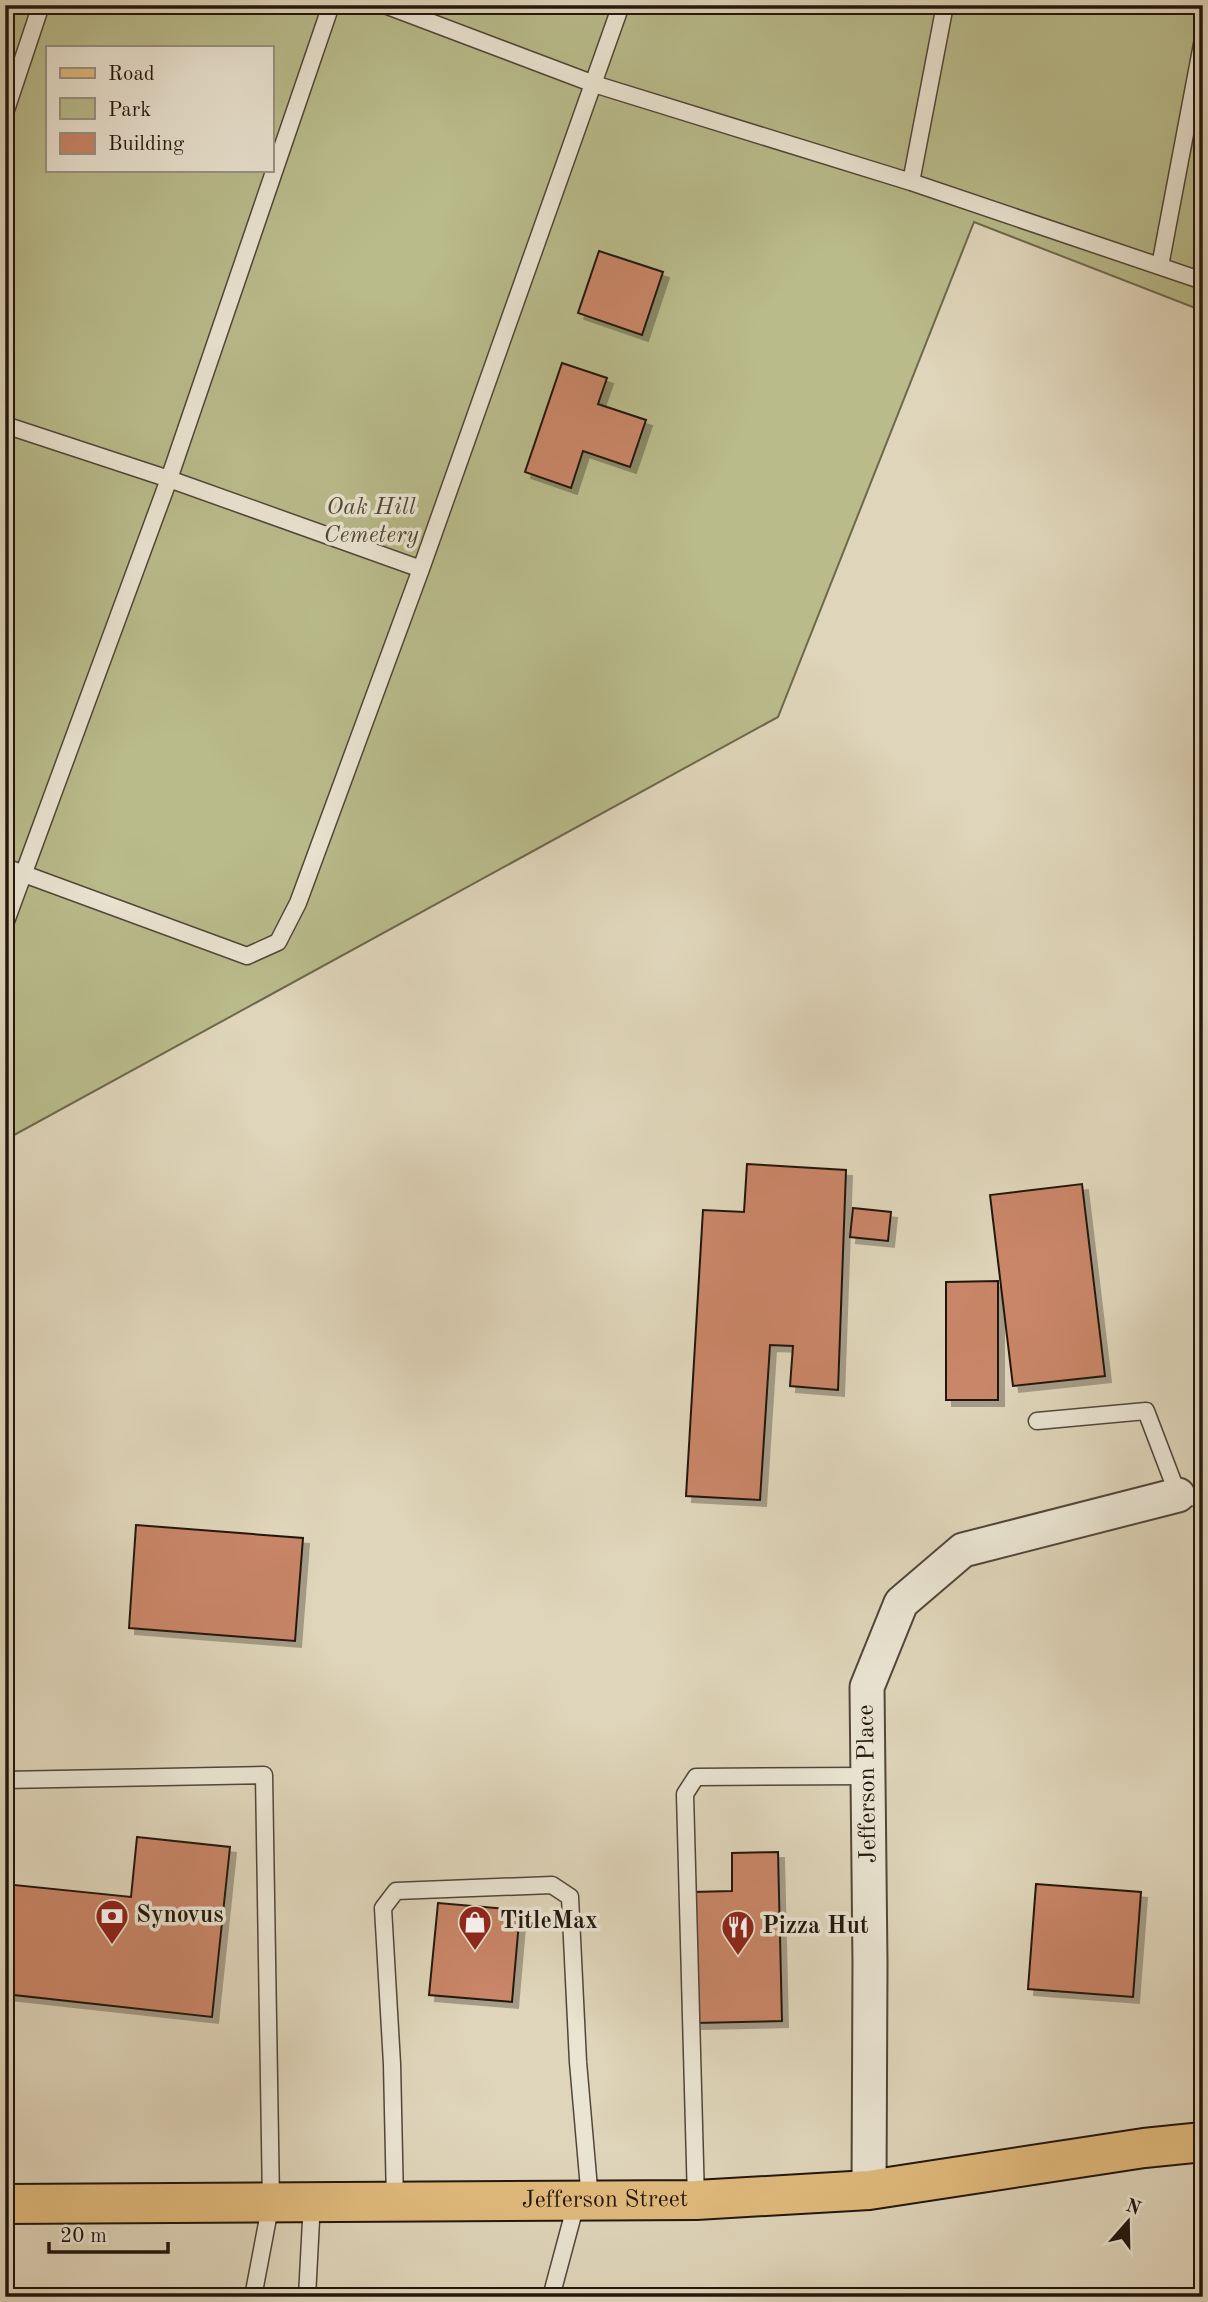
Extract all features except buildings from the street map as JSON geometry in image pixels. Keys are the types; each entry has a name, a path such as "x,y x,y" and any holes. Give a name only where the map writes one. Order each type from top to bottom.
{"main road":[{"name":"Jefferson Street","path":"5,2204 696,2200 869,2190 1144,2148 1203,2143"}],"street":[{"name":"Jefferson Place","path":"869,2190 867,1687 901,1603 963,1550 1191,1497"}],"lane":[{"path":"5,113 41,5"},
{"path":"5,924 169,479 331,5"},
{"path":"385,5 594,84 911,181 1203,281"},
{"path":"5,867 247,956 278,942 298,904 421,569 621,5"},
{"path":"911,181 945,5"},
{"path":"1160,266 1203,39"},
{"path":"5,425 169,479 421,569"},
{"path":"1037,1422 1146,1411 1191,1497"},
{"path":"5,1780 264,1775 271,2202 253,2297"},
{"path":"696,2200 685,1794 696,1777 867,1776"},
{"path":"395,2202 392,2064 383,1908 396,1891 552,1885 570,1897 584,2200 551,2297"},
{"path":"307,2297 312,2201"}],"green space":[{"name":"Oak Hill Cemetery","path":"5,5 1203,5 1203,311 974,222 778,717 5,1140"}],"place":[{"name":"Synovus","path":"112,1946"},
{"name":"TitleMax","path":"475,1952"},
{"name":"Pizza Hut","path":"738,1957"}]}
